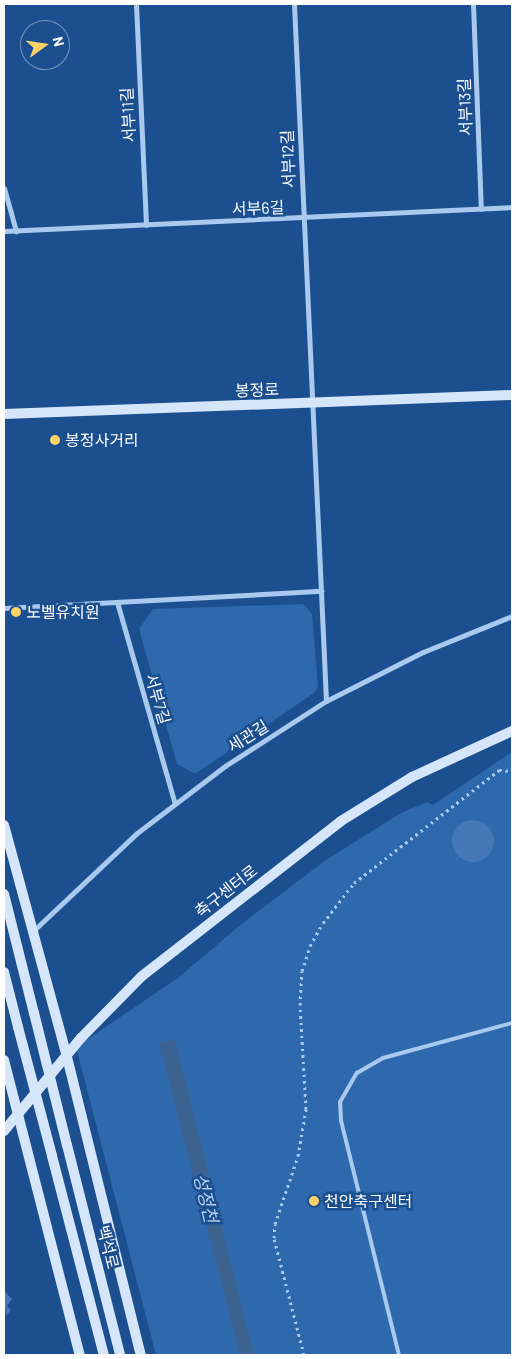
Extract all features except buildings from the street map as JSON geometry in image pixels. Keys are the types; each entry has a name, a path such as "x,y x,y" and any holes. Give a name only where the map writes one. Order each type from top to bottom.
{"main road":[{"name":"봉정로","path":"4,414 512,395"},
{"name":"축구센터로","path":"4,1131 17,1113 142,976 341,821 412,777 512,731"},
{"path":"4,825 67,1057 141,1355"},
{"name":"백석로","path":"4,894 120,1355"},
{"name":"백석로","path":"4,972 104,1355"},
{"path":"4,1060 80,1355"}],"street":[{"name":"서부11길","path":"136,4 146,225"},
{"name":"서부12길","path":"294,4 303,219 314,402 326,701"},
{"name":"서부13길","path":"473,4 481,209"},
{"path":"4,188 16,230"},
{"name":"서부6길","path":"4,231 303,219 512,207"},
{"path":"4,608 322,591"},
{"name":"서부7길","path":"117,602 175,804"},
{"name":"세관길","path":"33,931 137,833 224,766 326,701 423,652 512,616"}],"lane":[{"path":"399,1355 341,1120 340,1102 357,1073 383,1058 512,1023"}],"path":[{"path":"304,1355 274,1238 275,1224 298,1156 306,1109 300,1005 302,971 310,946 323,922 354,883 499,770 512,771"}],"shaded area":[{"path":"303,604 312,614 318,687 314,693 195,774 177,764 139,629 153,609"},
{"name":"천안축구센터","path":"512,752 512,1355 156,1355 76,1047 178,978 239,926 326,860 401,813 427,802 433,805"}],"water":[{"name":"성정천","path":"175,1039 254,1355 240,1355 159,1043"}],"place":[{"name":"봉정사거리","path":"55,440"},
{"name":"노벨유치원","path":"16,612"},
{"name":"천안축구센터","path":"314,1201"}]}
